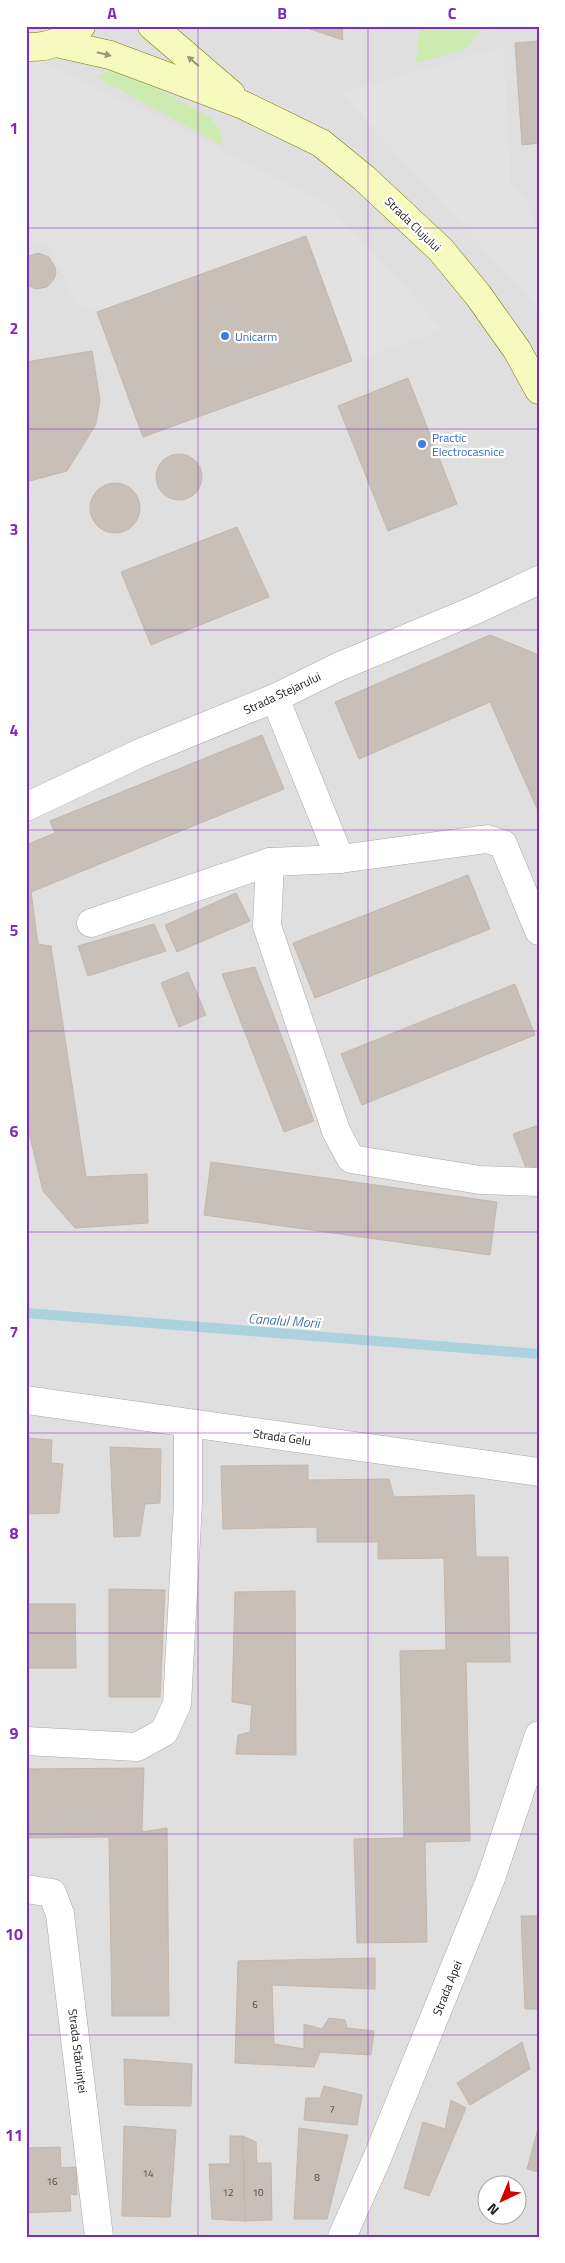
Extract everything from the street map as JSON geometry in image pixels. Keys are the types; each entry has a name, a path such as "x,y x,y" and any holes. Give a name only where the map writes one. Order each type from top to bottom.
{"main road":[{"name":"Strada Clujului","path":"26,47 38,47 57,43 73,34 80,26"},
{"name":"Strada Clujului","path":"152,26 243,105"},
{"name":"Strada Clujului","path":"57,43 110,55 243,105 321,143 364,178 441,250 478,295 517,350 539,390"}],"street":[{"name":"Strada Stejarului","path":"26,807 140,754 275,698 338,667 475,610 539,580"},
{"path":"275,698 340,859"},
{"path":"91,923 270,862 340,859 487,839 503,844 539,931"},
{"path":"270,862 267,926 336,1131 351,1159 480,1180 539,1182"},
{"name":"Strada Gelu","path":"27,1394 188,1424 539,1472"},
{"path":"26,1741 137,1747 164,1732 177,1704 188,1503 188,1424"},
{"name":"Strada Apei","path":"342,2237 381,2147 487,1887 539,1735"},
{"name":"Strada Stăruinței","path":"26,1889 52,1893 60,1914 99,2237"}],"shaded area":[{"path":"26,26 539,26 539,2237 26,2237"},
{"path":"503,46 511,183 531,207 539,238 539,309 341,93"},
{"path":"26,54 145,111 328,204 444,330 352,361 306,236 97,312 76,303 47,241 26,244"}],"green space":[{"path":"420,26 486,26 464,50 416,63"},
{"path":"110,70 128,72 211,118 221,132 223,146 96,77"}],"building":[{"path":"301,26 342,26 343,40"},
{"path":"539,41 539,143 522,145 515,43"},
{"name":"Unicarm","path":"306,236 352,361 143,437 97,312"},
{"path":"38,253 49,257 56,273 54,279 47,287 36,289 26,285 26,257"},
{"path":"92,351 100,400 96,424 67,471 26,482 26,429 30,428 26,411 26,362"},
{"path":"408,378 457,504 388,531 338,406"},
{"path":"174,454 184,454 198,464 202,477 198,490 192,496 184,500 174,500 160,490 156,482 156,472 166,458"},
{"path":"115,483 124,485 135,494 140,508 138,517 129,528 115,533 106,531 95,522 90,508 92,499 101,488"},
{"path":"237,527 269,597 151,645 121,572"},
{"path":"490,635 539,655 539,813 490,702 359,759 335,702"},
{"path":"262,735 284,789 31,892 38,944 51,946 86,1177 147,1174 148,1223 75,1228 43,1191 26,1120 26,845 55,833 50,821"},
{"path":"468,875 490,929 315,998 293,943"},
{"path":"236,893 250,921 177,952 165,925"},
{"path":"154,924 166,951 88,976 78,946"},
{"path":"255,967 314,1121 284,1132 222,974"},
{"path":"188,972 206,1015 179,1027 161,983"},
{"path":"515,984 535,1035 362,1105 341,1054"},
{"path":"539,1125 539,1166 527,1171 513,1134"},
{"path":"211,1162 497,1202 490,1255 204,1215"},
{"path":"26,1438 52,1440 51,1463 63,1464 59,1513 26,1514"},
{"path":"110,1447 161,1449 160,1503 145,1504 140,1536 114,1537"},
{"path":"308,1465 308,1480 389,1479 394,1497 474,1495 476,1557 508,1557 510,1662 466,1662 470,1841 425,1842 427,1942 357,1943 354,1839 404,1838 400,1651 446,1650 444,1558 378,1559 378,1542 317,1542 317,1527 223,1529 221,1466"},
{"path":"109,1589 165,1590 160,1697 109,1697"},
{"path":"295,1591 296,1755 236,1754 238,1735 250,1732 252,1705 232,1702 235,1592"},
{"path":"26,1604 75,1604 76,1668 26,1668"},
{"path":"144,1768 142,1832 167,1828 169,2016 112,2016 109,1837 26,1838 26,1769"},
{"path":"521,1916 539,1916 539,2009 525,2009"},
{"path":"375,1958 375,1989 272,1985 274,2044 304,2049 304,2024 322,2029 329,2018 345,2020 347,2028 374,2031 371,2055 320,2052 314,2067 235,2063 238,1961"},
{"path":"522,2042 530,2069 470,2105 457,2083"},
{"path":"124,2059 192,2064 191,2106 125,2105"},
{"path":"324,2086 362,2095 357,2125 304,2120 306,2098 320,2098"},
{"path":"451,2100 466,2108 429,2196 404,2188 423,2122 445,2129"},
{"path":"539,2125 539,2172 527,2169"},
{"path":"124,2126 176,2130 170,2217 122,2216"},
{"path":"299,2128 348,2135 327,2219 294,2219"},
{"path":"230,2136 243,2136 245,2221 212,2219 209,2164 230,2164"},
{"path":"243,2136 256,2142 257,2163 271,2163 272,2220 245,2221"},
{"path":"60,2147 61,2168 76,2167 77,2195 70,2194 71,2211 26,2213 26,2148"}],"waterway":[{"name":"Canalul Morii","path":"26,1313 539,1354"}],"place":[{"name":"Unicarm","path":"225,336"},
{"name":"Practic Electrocasnice","path":"422,444"}]}
